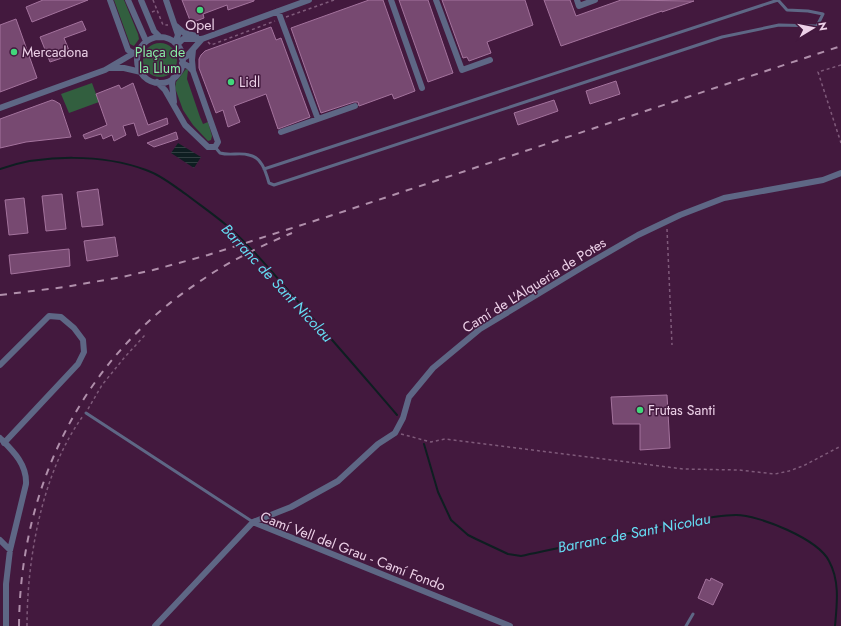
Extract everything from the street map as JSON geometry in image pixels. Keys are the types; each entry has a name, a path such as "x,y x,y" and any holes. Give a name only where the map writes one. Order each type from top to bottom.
{"street":[{"path":"110,0 128,50 136,52"},
{"path":"128,0 146,42"},
{"path":"141,0 154,31 160,37"},
{"path":"166,0 178,35 176,44"},
{"path":"176,44 183,39 204,39 309,0"},
{"path":"391,0 422,88"},
{"path":"436,0 462,70 490,60"},
{"path":"577,0 579,6 595,0"},
{"path":"278,11 318,119"},
{"path":"174,24 184,33 195,35 204,39"},
{"path":"0,108 109,68 136,52 146,42 153,38 160,37 168,39 176,44 181,52 182,61 179,71 173,78 166,81 158,82 150,80 140,72 124,68 109,68"},
{"path":"182,61 204,39"},
{"path":"158,82 165,90 185,125 208,146 215,147 218,142 193,71 193,50"},
{"path":"136,52 140,72"},
{"path":"182,61 193,71"},
{"path":"173,78 172,84 174,106"},
{"path":"281,132 355,106"},
{"name":"Camí de L'Alqueria de Potes","path":"395,433 403,418 409,397 433,368 480,329 586,265 638,235 666,221 724,198 823,180 841,173"},
{"path":"0,365 49,316 61,317 74,328 83,340 84,352 78,364 2,440 20,460 26,478 26,484 3,584 6,626"},
{"path":"253,522 291,506 338,481 378,444 395,433"},
{"name":"Camí Vell del Grau - Camí Fondo","path":"155,626 253,522 510,626"},
{"path":"0,540 10,550"}],"lane":[{"path":"215,147 220,154 250,154 264,169 269,183 274,184 722,37 778,25 817,26 823,14 808,11 787,10 778,0 264,169"},
{"path":"86,413 253,522"},
{"path":"686,626 693,614"}],"path":[{"path":"153,0 162,25 174,24"},
{"path":"204,39 211,45 334,0"},
{"path":"147,15 157,10"},
{"path":"841,65 818,72 841,143"},
{"path":"666,221 672,345"},
{"path":"27,626 31,563 38,525 48,487 65,446 102,385 145,335"},
{"path":"395,433 431,442 446,438 683,470 739,470 775,474 789,472 841,446"}],"green space":[{"path":"114,0 124,0 138,34 139,39 134,46 130,44"},
{"name":"Plaça de la Llum","path":"157,43 163,43 167,44 174,50 177,60 176,67 170,74 163,77 157,77 153,76 146,70 143,63 143,57 144,53 150,46"},
{"path":"186,69 188,70 187,79 200,117 203,124 208,122 212,136 211,140 208,141 193,125 183,110 175,88 176,82"},
{"path":"92,83 99,102 69,113 61,94"}],"shaded area":[{"path":"178,143 201,157 194,168 171,153"}],"building":[{"path":"43,0 88,0 32,22 26,7"},
{"name":"Opel","path":"182,0 254,1 228,10 227,5 203,14 204,18 191,23"},
{"path":"369,0 383,0 415,91 394,99 392,94 359,106 358,102 354,102 321,113 291,28"},
{"path":"399,0 428,0 453,73 428,82"},
{"path":"442,0 525,0 533,25 487,42 491,53 469,61 467,57 463,58"},
{"path":"544,0 570,0 576,16 621,0 694,1 561,46"},
{"name":"Mercadona","path":"16,19 37,78 0,92 0,25"},
{"path":"82,21 86,30 64,38 71,55 50,62 40,37"},
{"path":"271,27 276,40 281,38 310,117 278,129 266,94 234,106 240,122 228,127 223,110 216,113 199,68 199,59 205,51"},
{"path":"616,81 620,94 590,104 586,91"},
{"path":"133,83 148,125 167,118 168,124 138,136 134,123 123,126 126,135 114,141 112,135 103,139 101,134 85,139 83,135 107,125 96,94 119,85 121,89"},
{"path":"52,100 60,104 71,137 26,142 0,148 0,119"},
{"path":"554,100 558,111 518,125 514,113"},
{"path":"176,132 178,139 154,147 147,143"},
{"path":"98,189 103,225 82,227 77,192"},
{"path":"62,194 66,229 46,231 42,196"},
{"path":"24,198 28,233 9,235 5,200"},
{"path":"115,237 118,256 87,261 84,241"},
{"path":"69,249 70,266 11,274 9,255"},
{"name":"Frutas Santi","path":"667,395 670,448 640,450 640,424 613,424 611,397"},
{"path":"711,578 723,584 713,605 698,598 706,579 710,581"}],"waterway":[{"name":"Barranc de Sant Nicolau","path":"0,169 35,161 73,158 92,159 129,165 152,172 162,178 225,224 245,243 325,331 397,415"},
{"name":"Barranc de Sant Nicolau","path":"424,444 438,492 451,520 468,535 508,554 521,556 608,537 727,515 746,516 759,519 787,530 813,545 823,553 829,561 835,576 837,593 835,626"}],"railway":[{"path":"0,295 65,287 122,277 208,255 841,46"},
{"path":"19,626 22,575 31,526 45,478 65,432 90,390 120,351 155,315 196,284 219,269 292,233"}],"place":[{"name":"Opel","path":"200,10"},
{"name":"Mercadona","path":"14,52"},
{"name":"Lidl","path":"231,82"},
{"name":"Frutas Santi","path":"640,410"}]}
